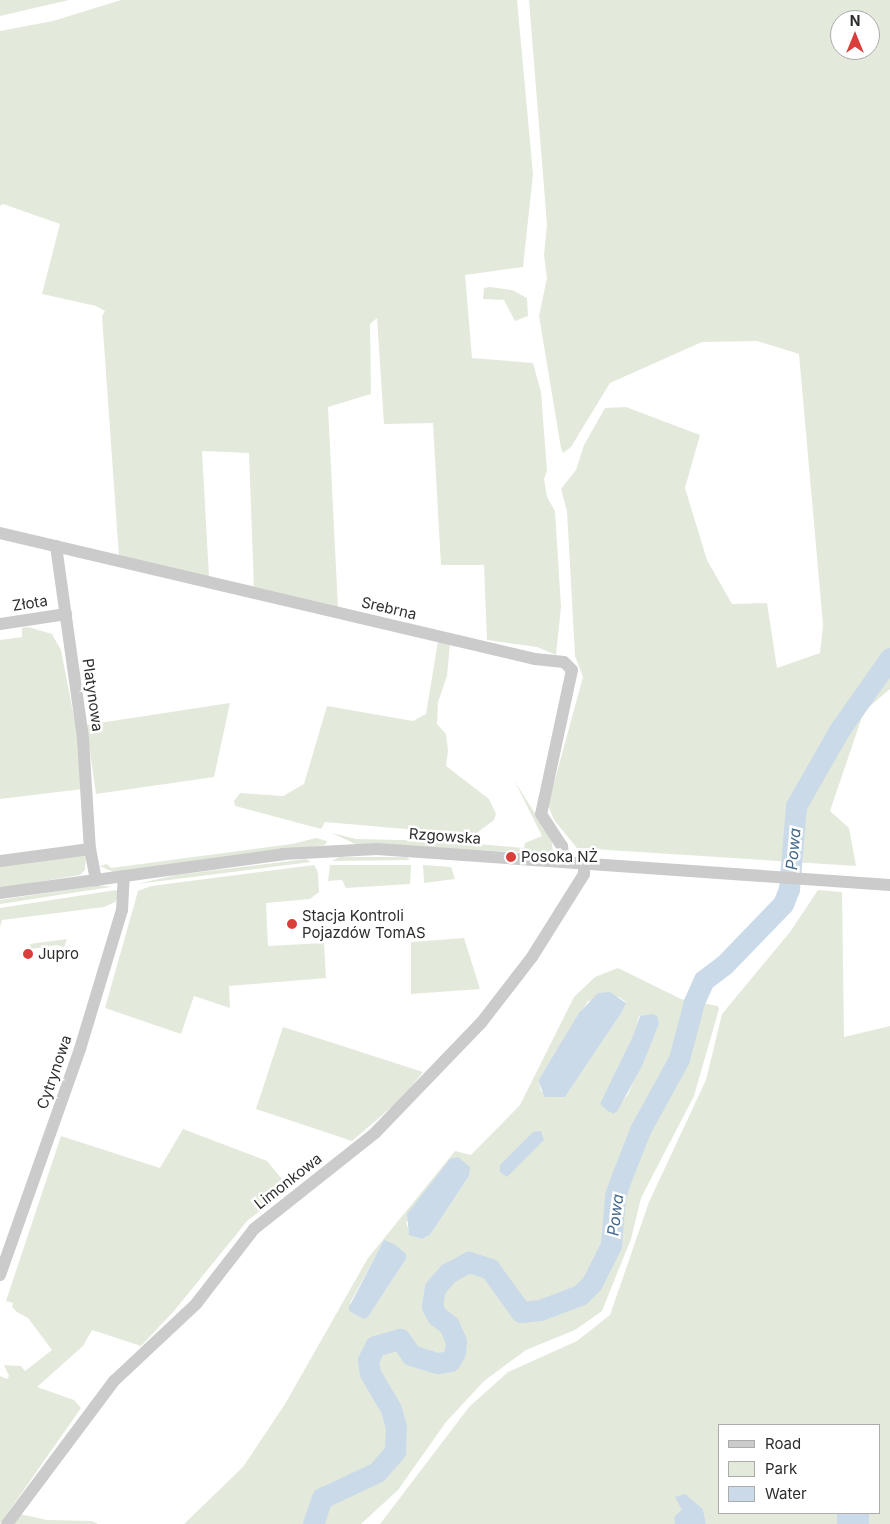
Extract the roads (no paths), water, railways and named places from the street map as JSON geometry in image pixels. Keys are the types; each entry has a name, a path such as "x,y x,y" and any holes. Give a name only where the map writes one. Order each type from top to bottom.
{"street":[{"name":"Srebrna","path":"0,533 570,666 571,675 541,814 562,846 564,862"},
{"name":"Platynowa","path":"56,546 83,739 90,849 96,880"},
{"name":"Złota","path":"0,624 66,614"},
{"path":"0,861 90,849"},
{"name":"Rzgowska","path":"0,893 249,858 341,849 417,850 890,885"},
{"name":"Limonkowa","path":"7,1524 114,1381 196,1304 254,1229 375,1133 481,1023 532,957 584,874 584,863"},
{"name":"Cytrynowa","path":"0,1275 80,1049 122,910 124,876"}],"water":[{"path":"610,992 626,1003 622,1012 565,1097 545,1097 538,1081 579,1013 598,993"},
{"path":"653,1014 658,1017 659,1024 642,1066 614,1114 600,1104 633,1036 640,1016"},
{"path":"541,1131 544,1140 507,1177 500,1172 500,1165 533,1132"},
{"path":"458,1157 470,1167 469,1176 430,1235 422,1239 409,1235 407,1214 450,1159"},
{"path":"384,1240 394,1244 406,1254 406,1259 368,1317 364,1319 349,1311 349,1307"},
{"path":"685,1494 703,1509 706,1524 675,1524 674,1517 682,1510 675,1497"},
{"path":"837,1514 869,1514 869,1524 837,1524"}],"waterway":[{"name":"Powa","path":"313,1524 322,1498 377,1472 395,1451 396,1427 391,1409 370,1373 368,1360 375,1346 400,1339 411,1355 438,1363 450,1361 455,1352 456,1341 449,1325 437,1316 432,1306 435,1288 448,1273 469,1262 490,1269 521,1312 540,1310 580,1295 592,1283 611,1245 615,1196 622,1176 640,1130 679,1059 694,1002 704,980 724,965 783,904 789,889 796,806 840,729 890,658"}],"place":[{"name":"Posoka NŻ","path":"511,857"},
{"name":"Stacja Kontroli Pojazdów TomAS","path":"292,924"},
{"name":"Jupro","path":"28,954"}]}
